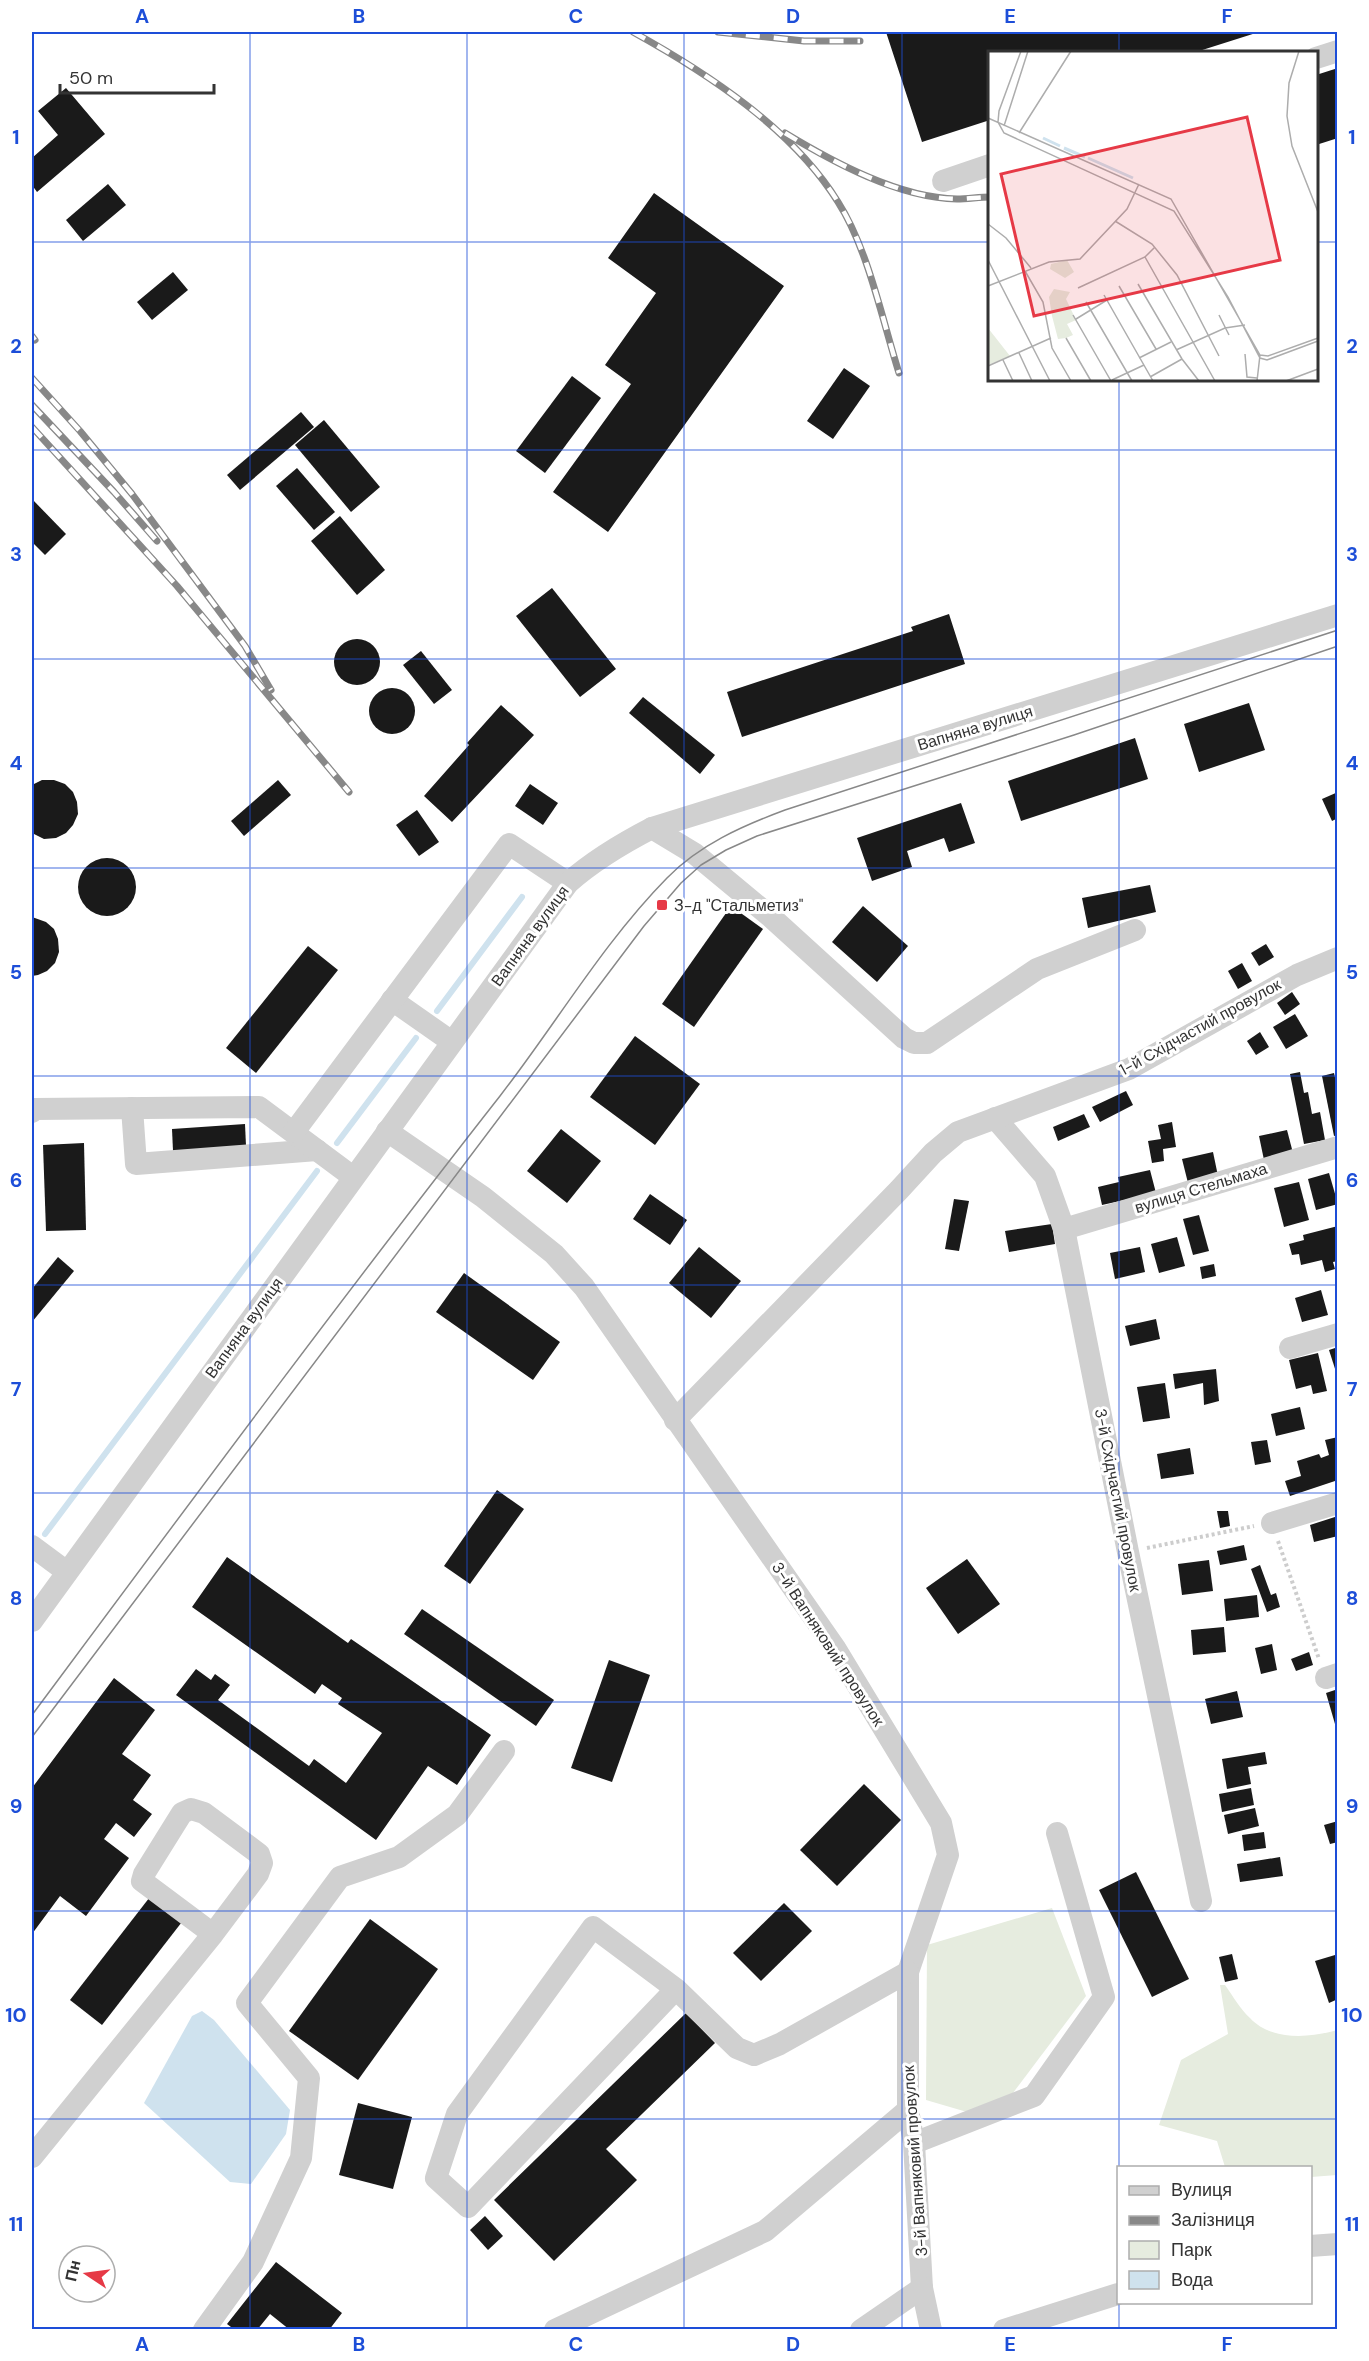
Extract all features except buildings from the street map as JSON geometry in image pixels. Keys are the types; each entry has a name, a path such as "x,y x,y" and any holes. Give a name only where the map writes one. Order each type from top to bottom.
{"street":[{"path":"1318,57 1338,51"},
{"path":"943,181 988,166"},
{"name":"Вапняна вулиця","path":"32,1622 568,883 590,864 652,828 1338,615"},
{"path":"652,828 695,854 763,910 904,1038 914,1043 927,1043 1037,969 1135,930"},
{"path":"294,1132 509,844 568,883"},
{"name":"1-й Східчастий провулок","path":"675,1420 933,1153 958,1132 1130,1069 1297,975 1338,958"},
{"path":"392,1000 452,1042"},
{"path":"32,1112 34,1109 260,1107 354,1177"},
{"path":"132,1108 136,1164 317,1150"},
{"name":"3-й Східчастий провулок","path":"994,1118 1045,1176 1064,1229 1128,1552 1201,1901"},
{"name":"3-й Вапняковий провулок","path":"387,1131 483,1197 554,1254 584,1287 835,1648 941,1823 948,1855 908,1972 909,2110 914,2143 922,2288 931,2330"},
{"name":"вулиця Стельмаха","path":"1064,1229 1338,1147"},
{"path":"1290,1348 1338,1334"},
{"path":"1272,1523 1338,1503"},
{"path":"32,1546 67,1572"},
{"path":"204,2330 253,2262 301,2158 309,2078 247,2003 340,1877 399,1857 457,1815 504,1751"},
{"path":"32,2157 213,1935 258,1874 262,1863 259,1854 204,1813 191,1809 182,1813 144,1874 142,1881 213,1935"},
{"path":"914,2143 1034,2096 1104,1997 1057,1833"},
{"path":"676,1989 468,2207 436,2178 457,2114 592,1927 676,1989 737,2048 754,2055 780,2044 908,1972"},
{"path":"555,2330 765,2231 909,2110"},
{"path":"1312,2246 1338,2244"},
{"path":"861,2330 922,2288"},
{"path":"1004,2330 1117,2295"}],"path":[{"path":"1128,1552 1272,1523 1332,1676"}],"green space":[{"path":"1052,1908 1086,1996 1013,2093 967,2112 926,2100 927,1945"},
{"path":"1220,1985 1225,1985 1250,2018 1269,2031 1303,2036 1337,2030 1337,2175 1312,2177 1312,2166 1225,2166 1217,2141 1159,2125 1181,2060 1228,2034"}],"water":[{"path":"202,2011 214,2020 290,2110 286,2134 251,2184 230,2182 144,2103 192,2016"}],"waterway":[{"path":"437,1011 522,897"},
{"path":"337,1143 416,1038"},
{"path":"45,1534 317,1171"}],"tram line":[{"path":"32,1715 322,1327 521,1069 622,929 679,866 722,838 785,810 1338,630"},
{"path":"32,1737 644,926 681,883 701,865 726,850 757,836 1074,735 1338,646"}],"railway":[{"path":"633,32 690,66 746,105 797,150 819,175 838,202 858,241 899,373"},
{"path":"718,32 804,41 860,41"},
{"path":"785,133 845,166 912,192 957,199 988,197"},
{"path":"32,336 35,340"},
{"path":"32,378 132,494 245,646 271,690"},
{"path":"32,405 157,541"},
{"path":"32,427 177,586 349,792"}],"place":[{"name":"З-д \"Стальметиз\"","path":"662,905"}]}
